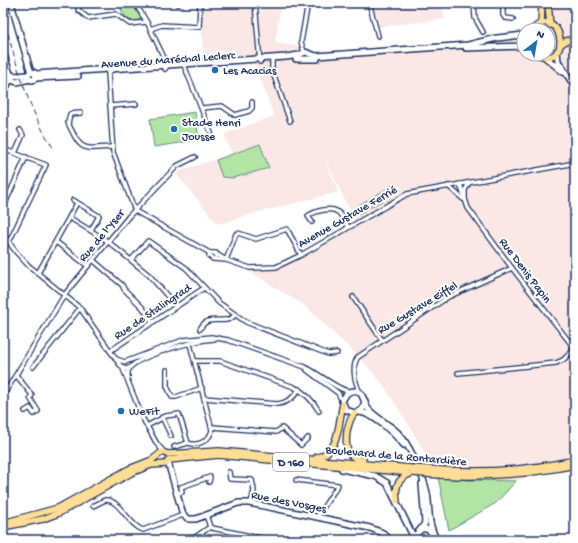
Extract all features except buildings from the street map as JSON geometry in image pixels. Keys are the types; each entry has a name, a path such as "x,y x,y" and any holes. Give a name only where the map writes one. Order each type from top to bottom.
{"main road":[{"path":"541,22 542,3"},
{"path":"548,3 550,22"},
{"path":"556,30 560,34 575,38"},
{"path":"557,51 560,45 560,34"},
{"path":"560,45 575,38"},
{"path":"289,457 318,457 329,453 335,443 343,403"},
{"path":"357,412 350,419 346,442 349,455 355,459 394,466"},
{"name":"Boulevard de la Rontardière","path":"3,523 58,508 129,469 163,458 219,451 394,466 411,471"},
{"name":"Boulevard de la Rontardière","path":"3,528 43,519 59,513 131,473 163,458 218,455 328,465 504,476 542,472 575,465"},
{"name":"Boulevard de la Rontardière","path":"440,472 504,471 542,467 575,460"},
{"path":"397,501 396,492 398,484 404,476 411,471"},
{"path":"3,528 5,540"}],"street":[{"path":"11,3 32,76"},
{"path":"82,3 78,10 88,18 116,14 130,24 146,22"},
{"path":"135,3 150,29 166,67"},
{"path":"150,29 162,25 199,27 200,3"},
{"path":"255,3 260,60"},
{"path":"305,56 301,42 308,3"},
{"path":"369,3 378,36"},
{"path":"474,3 475,18 483,32"},
{"path":"503,3 503,15 505,18 513,19"},
{"name":"Avenue du Maréchal Leclerc","path":"305,56 468,45 497,38 516,36"},
{"name":"Avenue du Maréchal Leclerc","path":"7,78 110,72 272,60 305,56 516,47"},
{"path":"557,51 558,61 575,87"},
{"path":"3,54 7,78 3,95"},
{"path":"272,60 272,70 290,121"},
{"path":"552,62 568,77"},
{"path":"184,66 211,133"},
{"name":"Rue de l’Yser","path":"3,396 65,294 135,211 112,147 110,72"},
{"path":"3,90 7,78"},
{"path":"202,108 222,106 235,116 249,111 252,108 252,102"},
{"path":"110,106 136,104"},
{"path":"80,113 70,114 68,123 78,144 86,149 112,147"},
{"path":"15,153 23,135 20,130"},
{"path":"3,156 4,149 46,165 8,241 3,243"},
{"path":"3,208 26,157"},
{"path":"195,157 177,166 135,211 210,253 211,257 217,256"},
{"name":"Avenue Gustave Ferrié","path":"210,253 213,252 217,256 247,268 267,268 285,263 301,255 401,196 575,163"},
{"path":"464,201 465,190 469,182"},
{"name":"Rue Denis Papin","path":"460,184 464,201"},
{"name":"Rue Denis Papin","path":"448,186 456,191 464,201 512,268 575,349"},
{"path":"73,200 77,204 99,216 91,230"},
{"path":"38,273 77,204"},
{"path":"312,222 308,216 314,212 336,211 348,227"},
{"path":"70,218 91,230 131,260 149,275 176,306"},
{"path":"226,260 236,234 238,233 256,239 287,229 301,255"},
{"path":"3,234 23,260 80,308 123,368 143,419 170,470 183,515 143,530 137,528 114,502 105,500 93,506"},
{"path":"131,260 148,241 186,268 219,303 254,327 328,354 336,353"},
{"path":"56,242 88,266"},
{"path":"93,260 122,285 124,289 143,308 152,322"},
{"name":"Rue Gustave Eiffel","path":"360,393 356,381 355,360 382,340 448,297 512,268"},
{"name":"Rue de Stalingrad","path":"110,351 204,288"},
{"path":"353,297 382,340"},
{"path":"33,367 80,308"},
{"path":"200,329 202,324 208,320 226,321 235,315"},
{"path":"123,368 126,370 134,363 204,337 222,339 281,358 314,371 341,389 360,393 370,411 399,434 408,445 427,492 428,516 433,534 433,540"},
{"path":"125,362 183,340 191,343"},
{"path":"174,447 207,440 211,434 212,427 191,343"},
{"path":"458,373 556,362 563,360 575,349"},
{"path":"281,358 314,374 340,395 349,412 367,414 396,436 413,457"},
{"path":"116,359 129,364 128,379"},
{"path":"195,361 220,361 299,389 314,403 319,412"},
{"path":"123,368 125,362"},
{"path":"167,370 167,386 172,397 180,396 202,388"},
{"path":"16,375 32,395 30,398 38,411 34,414 30,408 26,411"},
{"name":"Rue Gustave Eiffel","path":"351,391 356,381"},
{"path":"204,398 277,404 285,403 296,394 299,389"},
{"path":"343,403 345,395 351,391"},
{"path":"357,412 364,407 365,401"},
{"path":"147,426 162,417 176,413 181,416 188,443"},
{"path":"162,417 171,436"},
{"path":"212,427 276,432 282,428 301,445 308,438"},
{"path":"328,465 369,474 382,479 390,488 409,526 416,536"},
{"path":"229,472 230,479 252,480 254,490 251,504"},
{"path":"176,494 182,492 181,487 205,478 210,477 209,482"},
{"path":"416,536 425,523 422,479"},
{"path":"296,480 338,485 317,517"},
{"name":"Rue des Vosges","path":"183,515 192,520 238,503 251,504 378,530 390,540"},
{"path":"206,515 210,527"},
{"path":"191,540 210,527 271,540"},
{"path":"416,536 429,530 437,540"},
{"path":"242,540 243,534"}],"shaded area":[{"path":"229,3 281,3 275,43 301,47 305,56 516,41 516,62 556,62 556,22 547,22 546,3 575,3 575,463 516,481 466,480 438,477 412,430 382,383 360,358 305,306 247,270 264,270 284,265 355,222 324,156 338,192 244,216 225,223 217,223 176,174 179,171 232,154 224,134 274,116 254,62 204,68 200,11"},
{"path":"371,3 456,3 456,6 443,7 445,19 378,27"}],"green space":[{"path":"119,3 132,3 141,19 132,21 126,17"},
{"name":"Stade Henri Jousse","path":"195,112 199,140 154,147 150,119"},
{"path":"260,144 269,168 233,178 222,177 216,160"},
{"path":"393,185 398,192 358,214 354,208"},
{"path":"438,477 466,480 516,481 496,503 449,530"}],"railway":[{"path":"3,16 29,101 36,118 54,149"}],"place":[{"name":"Les Acacias","path":"215,70"},
{"name":"Stade Henri Jousse","path":"174,129"},
{"name":"WeFit","path":"121,411"}]}
